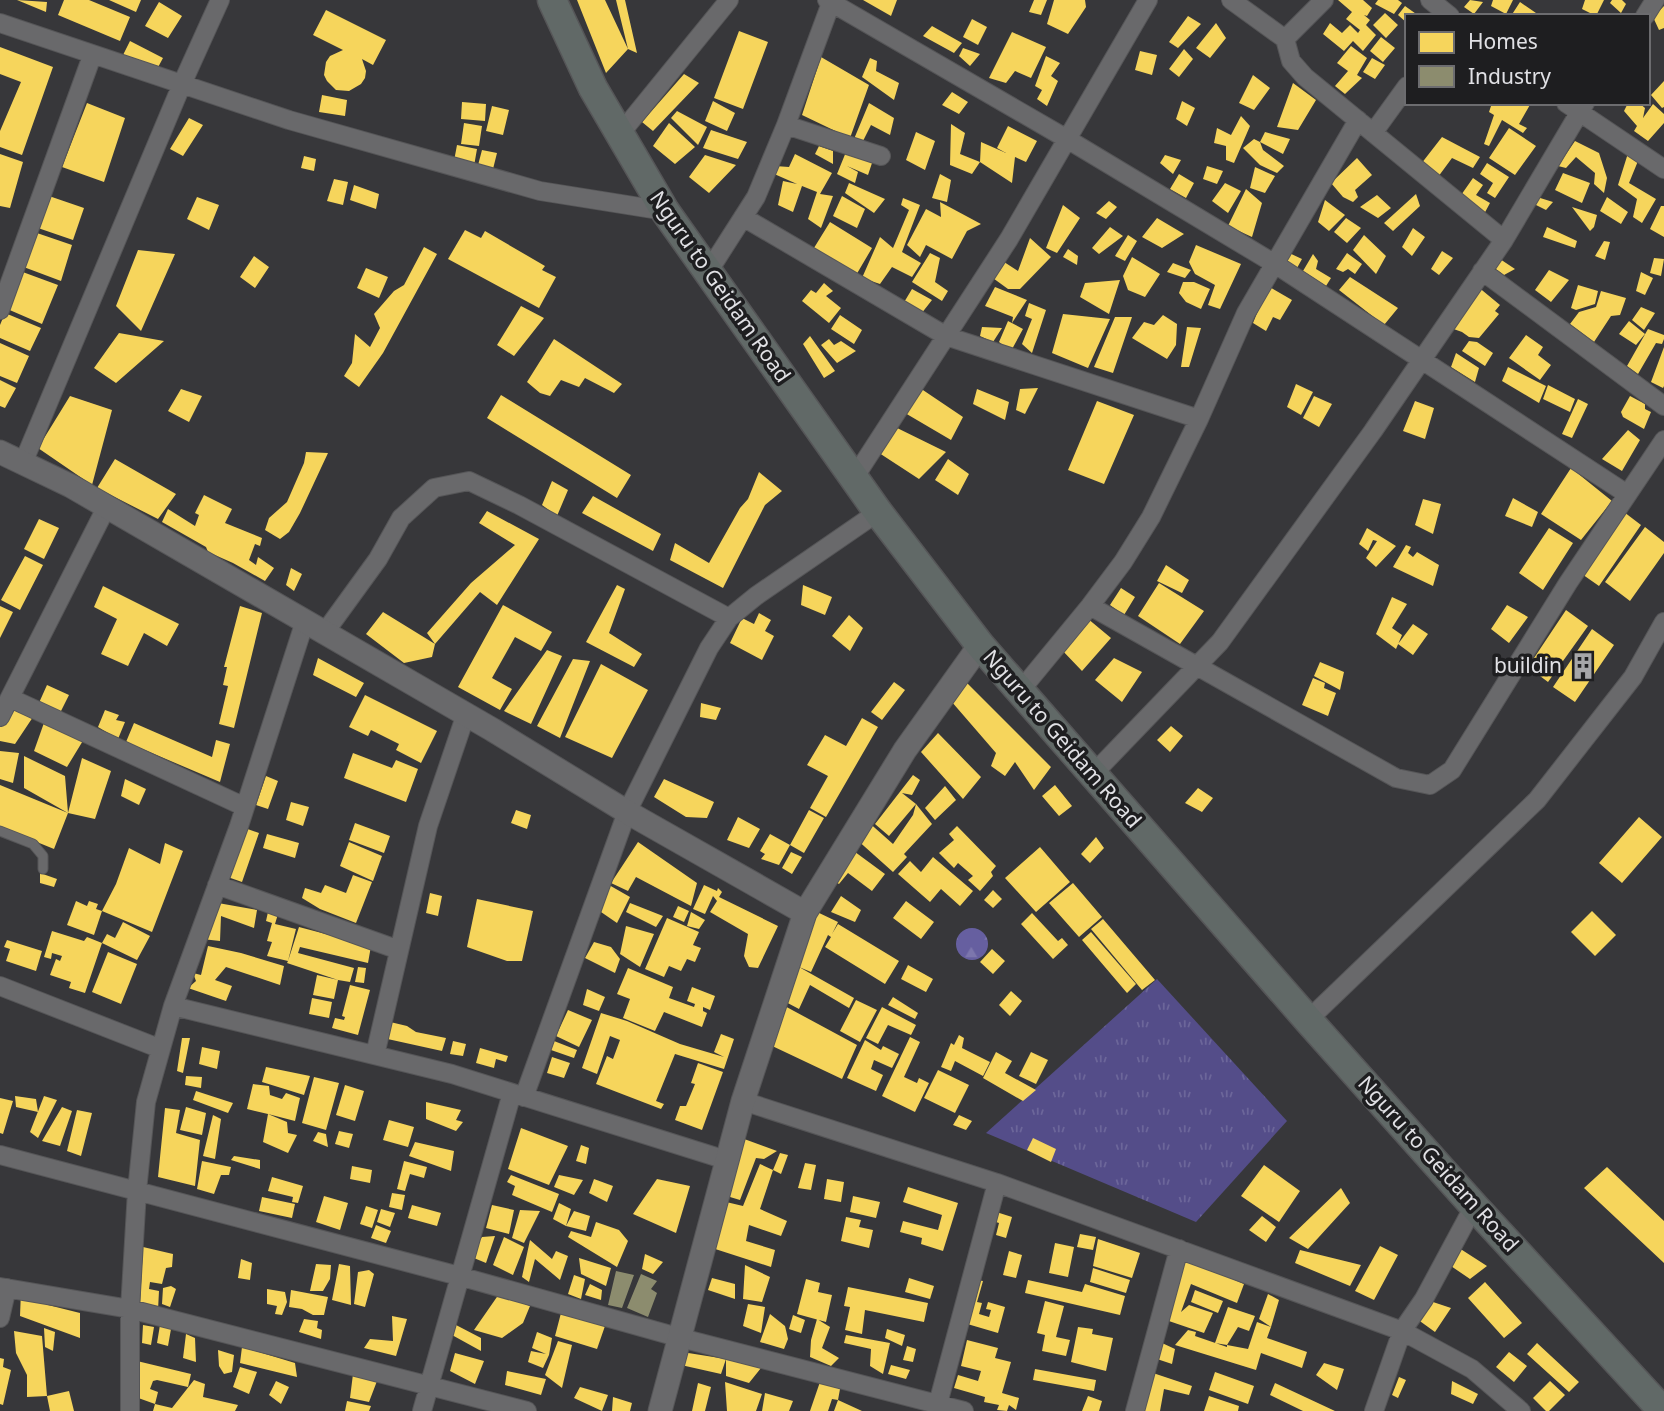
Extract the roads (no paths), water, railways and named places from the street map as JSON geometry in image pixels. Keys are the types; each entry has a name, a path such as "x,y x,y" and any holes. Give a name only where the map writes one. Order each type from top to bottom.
{"main road":[{"name":"Nguru to Geidam Road","path":"552,0 593,88 665,211 878,512 980,645 1308,1020 1474,1206 1663,1411"}],"street":[{"path":"23,463 181,84 220,0"},
{"path":"620,134 729,0"},
{"path":"854,478 1009,239 1148,0"},
{"path":"1231,0 1285,39 1291,61 1305,77 1504,240"},
{"path":"1285,39 1324,0"},
{"path":"1430,0 1448,14"},
{"path":"708,272 756,197 786,125 829,1 1275,264 1628,494"},
{"path":"0,23 289,120 540,191 665,211"},
{"path":"0,310 92,55"},
{"path":"1373,133 1405,89"},
{"path":"1093,775 1228,631 1373,431 1504,240 1576,106 1664,169"},
{"path":"1020,691 1090,606 1151,517 1199,419 1246,313 1358,120"},
{"path":"786,125 881,156"},
{"path":"743,216 946,336 1199,419"},
{"path":"1482,271 1664,407"},
{"path":"1090,606 1396,778 1430,785 1452,771 1568,583 1664,440"},
{"path":"0,452 107,506 627,812 805,913"},
{"path":"130,1411 130,1309 137,1191 146,1102 173,1006 245,807 315,627 378,559 401,518 434,488 469,481 520,505 729,618"},
{"path":"0,717 107,506"},
{"path":"422,1411 460,1276 518,1095 627,812 709,648 729,618 756,596 878,512"},
{"path":"1308,1020 1537,800 1633,677 1664,622"},
{"path":"660,1411 743,1101 805,913 905,750 980,645"},
{"path":"10,698 245,807"},
{"path":"375,1055 428,826 466,715"},
{"path":"217,885 399,950"},
{"path":"0,986 161,1049"},
{"path":"173,1006 452,1074 726,1160"},
{"path":"743,1101 997,1183 1402,1331 1472,1370 1521,1411"},
{"path":"0,1154 460,1276 937,1407 964,1411"},
{"path":"937,1407 997,1183"},
{"path":"1374,1411 1402,1331 1423,1299 1474,1206"},
{"path":"1136,1411 1179,1249"},
{"path":"0,1318 3,1287 130,1309 527,1411"}],"lane":[{"path":"0,831 33,844 43,856 43,869"}],"place":[{"name":"buildin","path":"1583,666"}]}
